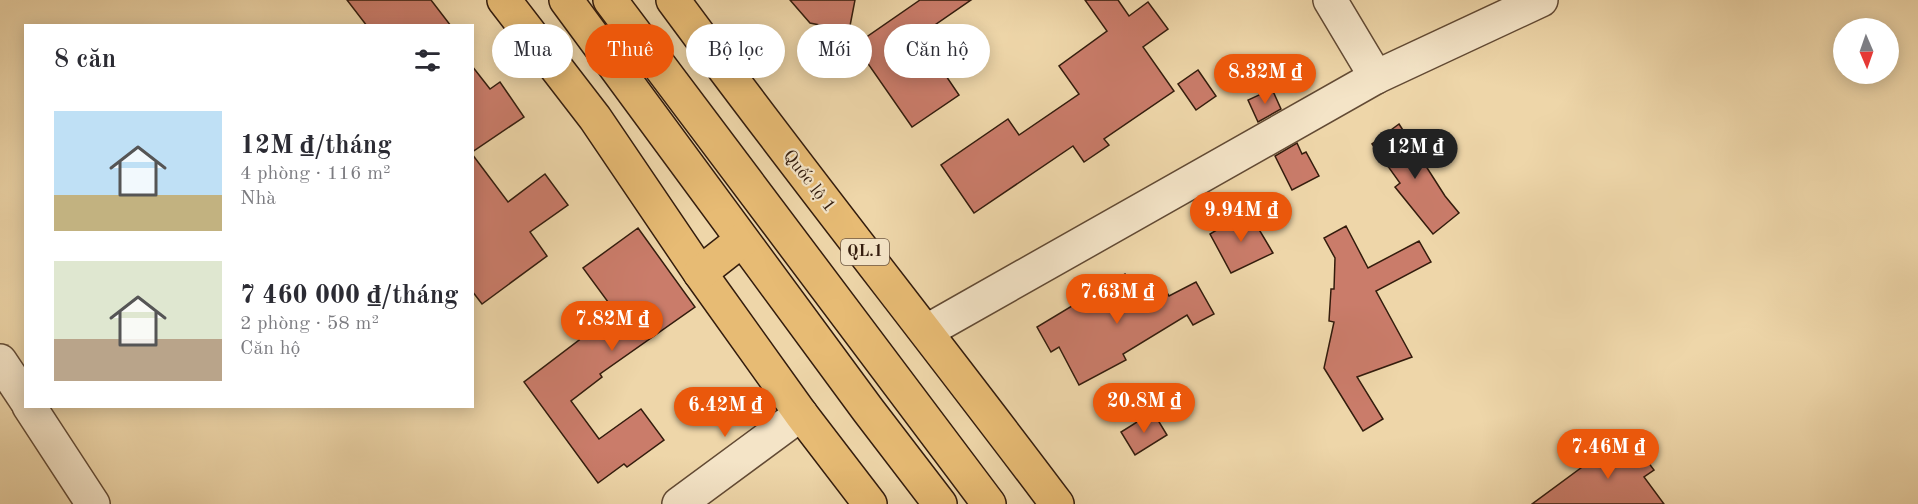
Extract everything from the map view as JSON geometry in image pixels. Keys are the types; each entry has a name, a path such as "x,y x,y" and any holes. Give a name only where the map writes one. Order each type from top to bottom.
{"highway":[{"path":"504,0 595,118 700,273 801,414 870,504"},
{"path":"566,0 940,504"},
{"name":"QL.1","path":"610,0 989,504"},
{"name":"Quốc lộ 1","path":"673,0 763,122 927,331 1057,504"},
{"path":"595,118 632,90"},
{"path":"700,273 742,240"}],"street":[{"path":"1330,0 1376,77"},
{"path":"927,331 1376,77 1541,0"},
{"path":"0,361 24,397"},
{"path":"30,408 93,504"},
{"path":"680,504 801,414"}],"building":[{"path":"347,0 431,0 449,24 365,24"},
{"path":"790,0 855,0 850,24 810,23"},
{"path":"920,0 971,0 936,24 885,24"},
{"path":"1085,0 1118,0 1129,16 1148,2 1168,29 1143,47 1174,91 1104,139 1109,145 1084,162 1073,146 974,213 941,165 1008,119 1019,135 1079,94 1059,66 1107,31"},
{"path":"884,25 884,78 947,78 959,95 912,127 872,69 872,33"},
{"path":"474,69 490,89 500,82 524,117 474,151"},
{"path":"1198,70 1216,96 1196,110 1178,84"},
{"path":"1272,89 1281,109 1258,122 1248,100"},
{"path":"1399,124 1445,196 1459,213 1433,234 1395,187 1400,183 1372,144"},
{"path":"1297,143 1302,154 1306,152 1319,176 1292,190 1275,156"},
{"path":"474,157 508,202 545,174 568,205 530,232 547,256 482,304 474,294"},
{"path":"1248,211 1273,253 1231,273 1210,234"},
{"path":"1346,226 1368,268 1419,241 1431,262 1376,291 1412,357 1357,377 1383,419 1363,431 1324,368 1334,322 1329,321 1331,289 1334,289 1335,258 1324,238"},
{"path":"638,228 695,307 600,374 602,377 571,401 599,439 641,409 664,440 627,467 624,464 598,483 524,382 583,337 580,333 614,310 583,268"},
{"path":"1125,274 1143,304 1166,291 1169,296 1196,282 1214,314 1193,325 1187,315 1123,354 1126,360 1079,385 1059,347 1051,352 1037,327"},
{"path":"1153,412 1167,435 1135,455 1121,432"},
{"path":"1627,434 1654,470 1644,477 1664,504 1532,504"}]}
